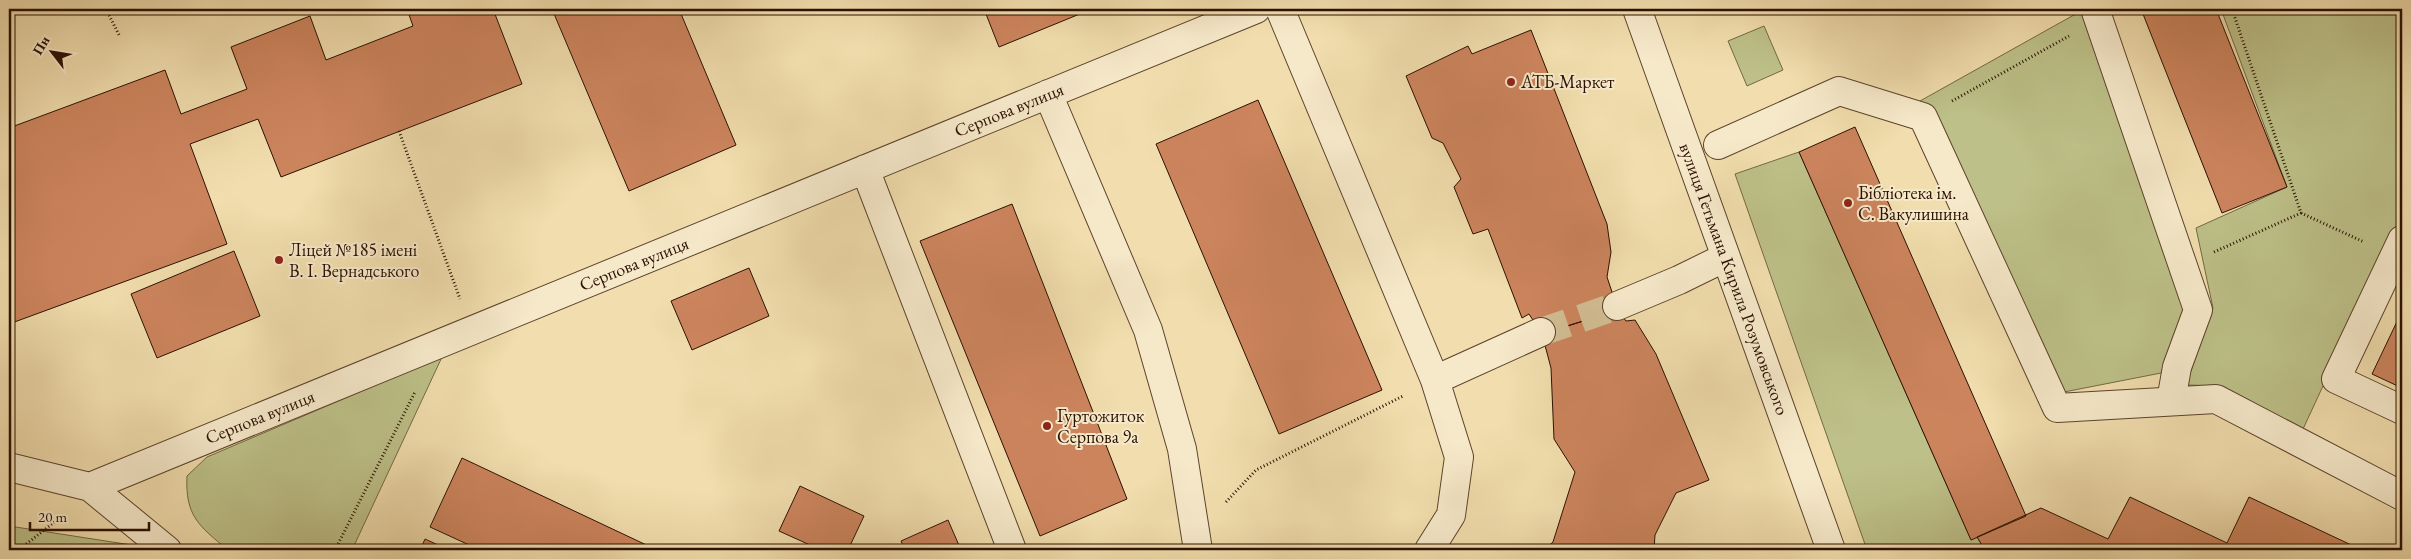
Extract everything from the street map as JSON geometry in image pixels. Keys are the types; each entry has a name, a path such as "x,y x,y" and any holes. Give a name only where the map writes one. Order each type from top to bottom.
{"street":[{"name":"Серпова вулиця","path":"90,487 1256,9"},
{"path":"1280,9 1435,380 1459,457 1451,515 1429,550"},
{"name":"вулиця Гетьмана Кирила Розумовського","path":"1637,9 1830,550"},
{"path":"2097,14 2198,310 2177,367 2171,401"},
{"path":"1718,145 1839,91 1923,117 2057,408 2216,399 2402,496"},
{"path":"1048,94 1148,330 1182,449 1197,542"},
{"path":"865,169 1012,550"},
{"path":"2398,248 2336,380 2402,410"},
{"path":"1617,306 1679,280 1726,257"},
{"path":"1435,380 1541,332"},
{"path":"9,467 90,487 166,550"}],"path":[{"path":"106,9 119,35"},
{"path":"2232,9 2301,213"},
{"path":"1923,117 2097,14"},
{"path":"399,131 472,330"},
{"path":"2184,266 2301,213 2398,248"},
{"path":"336,550 440,344"},
{"path":"1197,542 1256,470 1435,380"}],"green space":[{"path":"2221,9 2402,9 2402,216 2303,429 2223,386 2186,385 2213,308 2196,228 2287,187"},
{"path":"2081,11 2187,307 2161,373 2064,392 1920,101"},
{"path":"1764,26 1783,70 1747,86 1728,41"},
{"path":"1799,152 1971,540 1977,537 1985,550 1867,550 1735,174"},
{"path":"442,357 352,550 228,550 209,534 196,519 188,501 187,476 207,457"},
{"path":"9,526 138,546 144,550 9,550"}],"building":[{"path":"407,9 493,9 522,84 281,177 258,119 190,144 227,244 9,324 9,128 165,70 181,114 247,89 231,47 310,16 326,60 413,26"},
{"path":"552,9 679,9 736,145 629,191"},
{"path":"984,9 1092,9 999,47"},
{"path":"2141,9 2216,9 2287,187 2222,213"},
{"path":"1531,30 1607,224 1611,252 1607,277 1618,310 1542,334 1529,314 1522,318 1488,229 1473,234 1454,187 1461,179 1443,143 1432,138 1406,76 1468,46 1472,54"},
{"path":"1258,100 1382,390 1279,434 1156,144"},
{"path":"1855,127 2026,516 1971,540 1799,152"},
{"name":"Гуртожиток Серпова 9а","path":"1012,204 1127,499 1040,536 920,241"},
{"path":"234,251 260,316 157,358 131,294"},
{"path":"749,268 769,316 692,350 671,301"},
{"path":"1618,310 1626,321 1635,320 1656,354 1709,480 1676,493 1655,535 1654,550 1544,550 1553,542 1575,472 1554,439 1551,368 1542,334"},
{"path":"2402,311 2402,388 2372,374"},
{"path":"462,458 657,550 480,550 430,527"},
{"path":"800,486 864,516 848,550 821,550 779,531"},
{"path":"2130,497 2227,543 2249,497 2362,550 1985,550 1977,537 2041,508 2108,539"},
{"path":"948,520 961,550 905,550 901,541"},
{"path":"425,539 449,550 420,550"}],"tunnel":[{"path":"1541,332 1617,306"}],"place":[{"name":"АТБ-Маркет","path":"1511,82"},
{"name":"Бібліотека ім. С. Вакулишина","path":"1848,203"},
{"name":"Ліцей №185 імені В. І. Вернадського","path":"279,260"},
{"name":"Гуртожиток Серпова 9а","path":"1047,426"}]}
